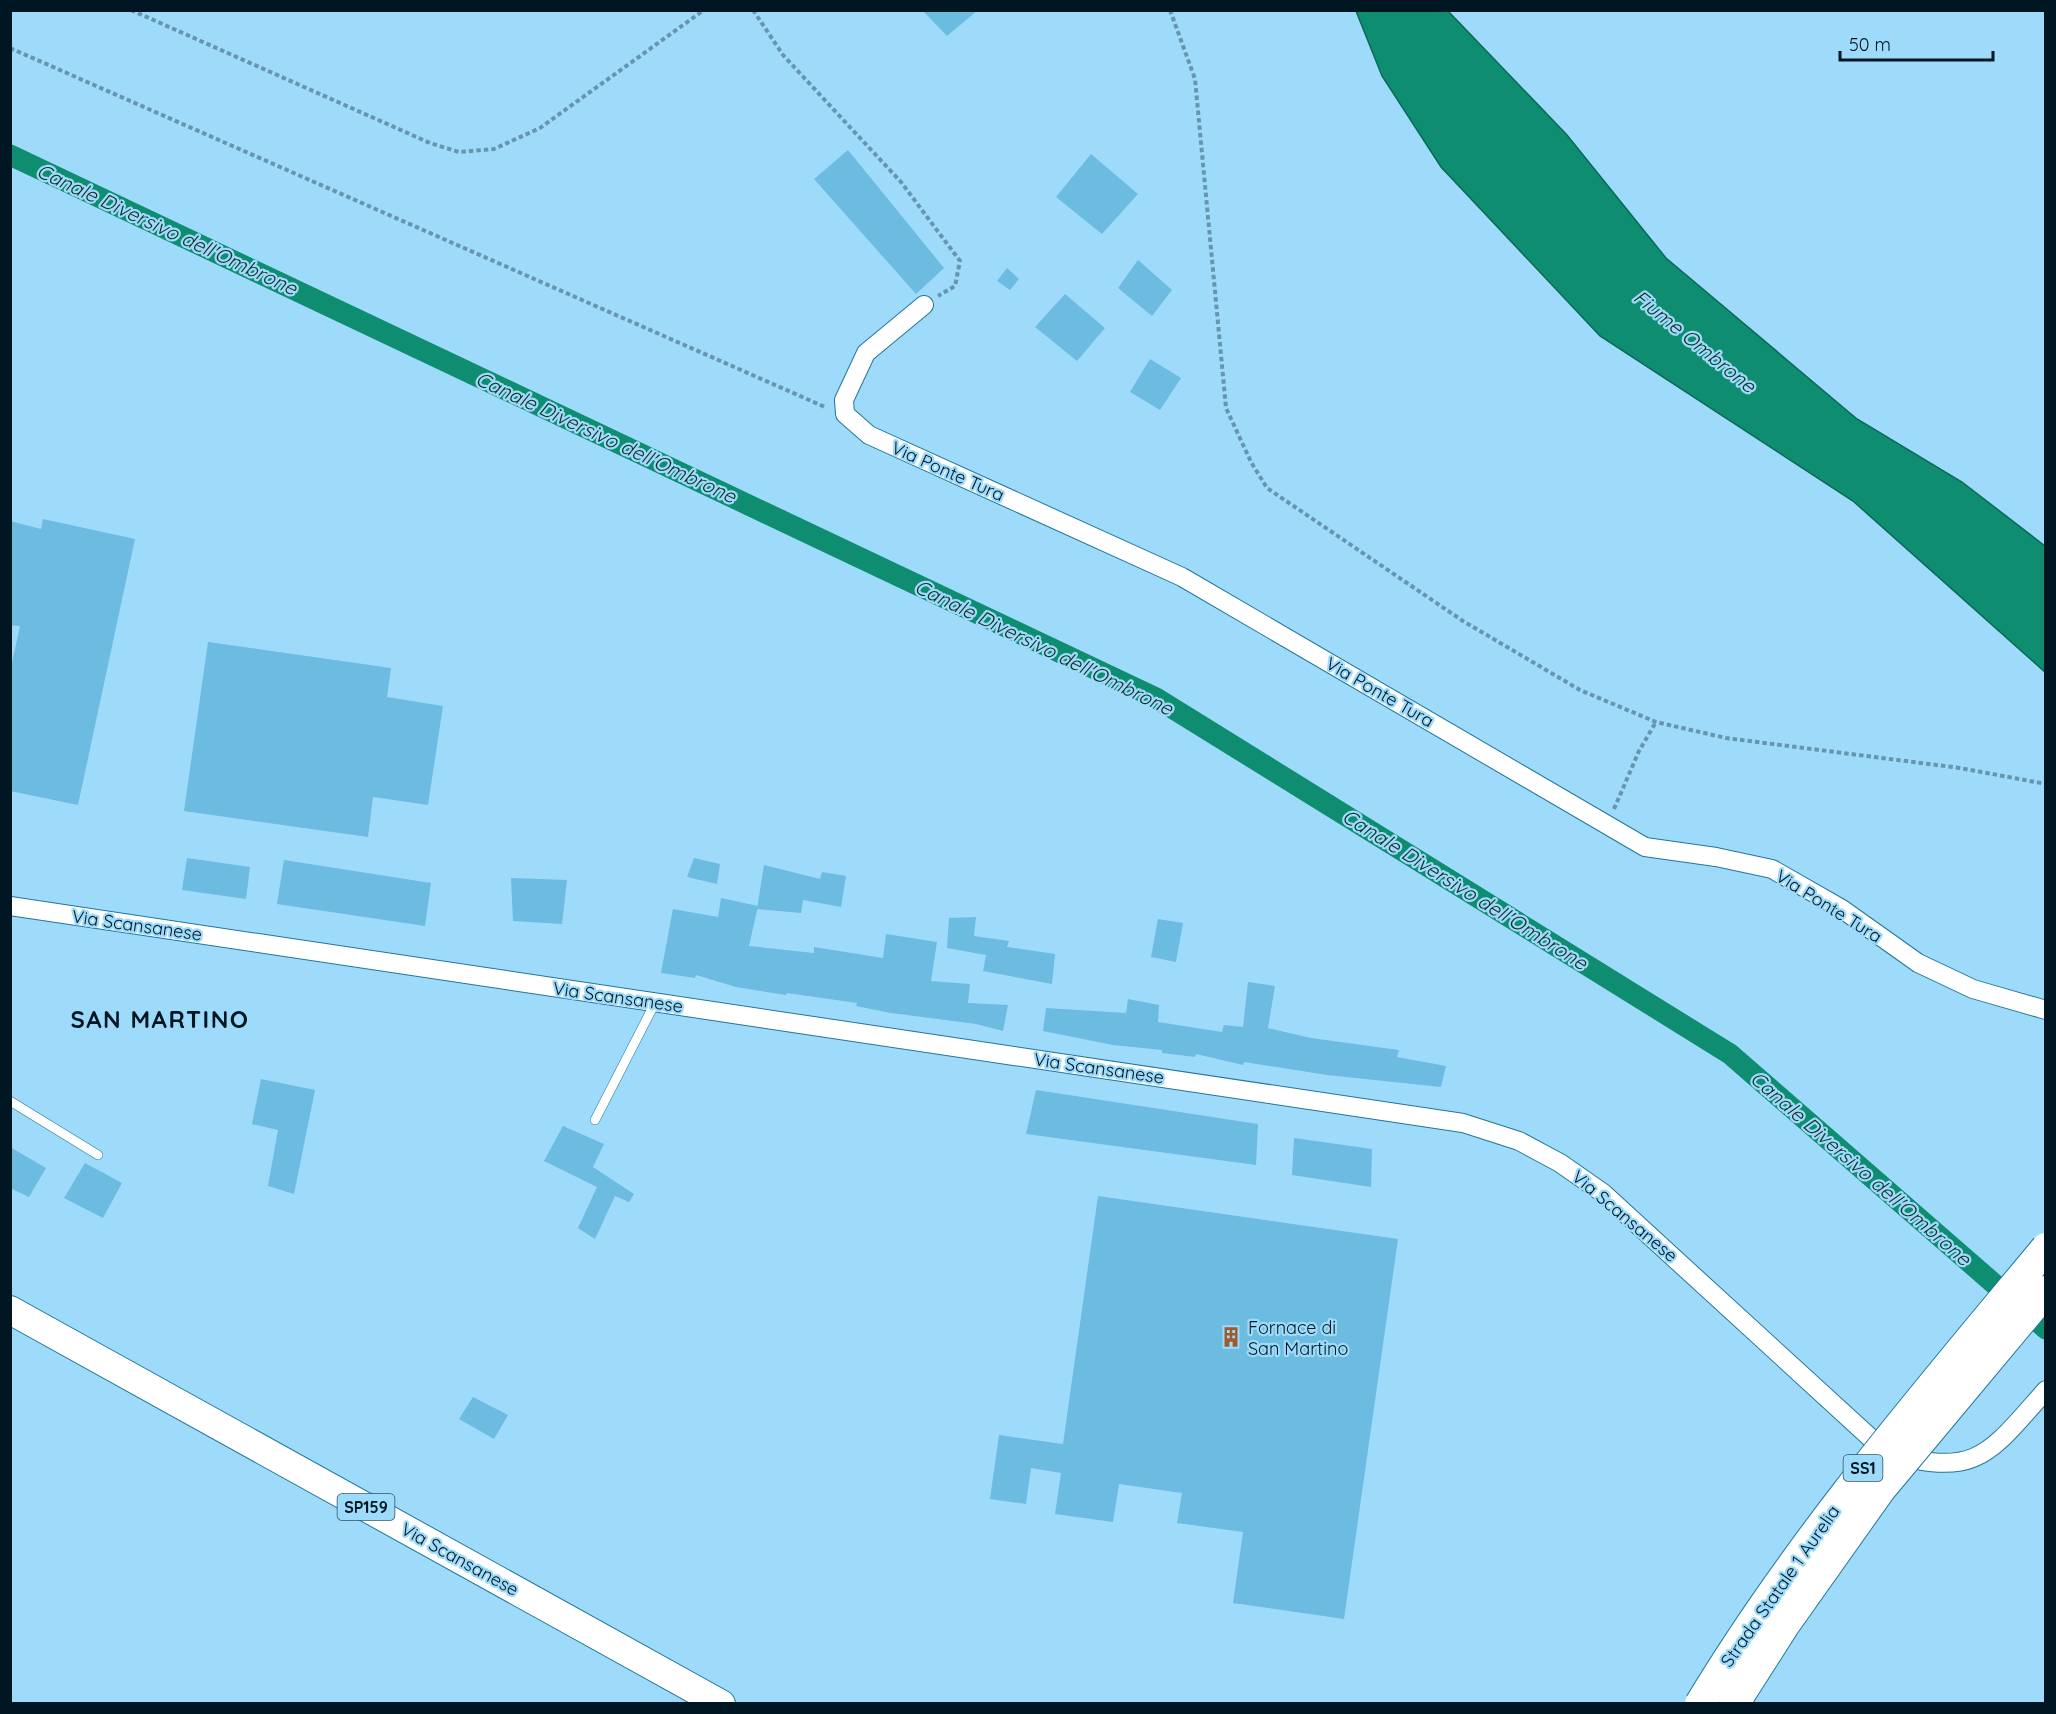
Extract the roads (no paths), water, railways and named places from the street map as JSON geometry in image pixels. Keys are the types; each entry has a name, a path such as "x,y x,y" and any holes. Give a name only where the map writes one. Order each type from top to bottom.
{"highway":[{"name":"Strada Statale 1 Aurelia","path":"1700,1704 1762,1608 1860,1472 2046,1248"},
{"name":"Strada Statale 1 Aurelia","path":"1734,1704 1785,1624 1880,1490 2046,1291"}],"main road":[{"name":"Via Scansanese","path":"10,1311 721,1704"}],"street":[{"name":"Via Ponte Tura","path":"924,305 866,353 844,407 869,435 1182,577 1645,847 1716,857 1772,869 1842,909 1918,963 1973,989 2046,1010"},
{"name":"Via Scansanese","path":"10,906 1462,1123 1519,1142 1560,1163 1604,1193 1887,1453 1921,1462 1946,1464 1974,1460 1998,1443 2046,1390"}],"lane":[{"path":"595,1120 655,1003"},
{"path":"10,1101 98,1155"}],"water":[{"name":"Fiume Ombrone","path":"1356,11 1448,11 1567,135 1666,258 1857,419 1962,482 2045,546 2045,672 1853,501 1600,336 1441,167 1382,76"}],"waterway":[{"name":"Canale Diversivo dell'Ombrone","path":"10,155 1156,698 1730,1054 2046,1329"}],"place":[{"name":"Fornace di San Martino","path":"1231,1337"}],"district":[{"name":"SAN MARTINO","path":"160,1019"}]}
